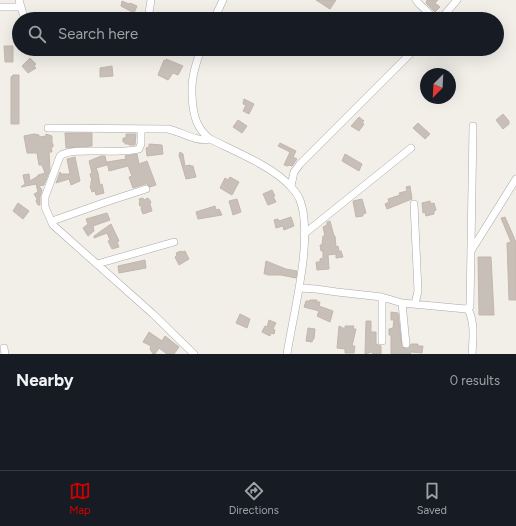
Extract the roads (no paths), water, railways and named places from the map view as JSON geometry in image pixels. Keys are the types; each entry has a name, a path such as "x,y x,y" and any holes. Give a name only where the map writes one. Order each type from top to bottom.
{"street":[{"path":"149,12 151,0"},
{"path":"217,12 223,0"},
{"path":"416,0 418,4 430,12"},
{"path":"447,12 457,0"},
{"path":"0,7 20,3"},
{"path":"198,56 191,91 194,116 203,134 276,174 291,186 297,194 302,208 304,234 302,269 287,354"},
{"path":"291,186 294,172 300,164 408,56"},
{"path":"472,354 473,336 471,315 468,309 470,304 473,126"},
{"path":"48,128 168,129 200,140 210,139"},
{"path":"141,129 141,144 139,149 129,151 76,152 61,155 45,197 45,207 53,225 153,314 194,354"},
{"path":"304,234 411,148"},
{"path":"471,251 516,179"},
{"path":"52,222 99,204 146,189"},
{"path":"414,204 418,291 415,304"},
{"path":"97,264 174,242"},
{"path":"299,288 382,297 402,303 468,309"},
{"path":"382,297 382,341"},
{"path":"402,303 406,344"}]}
